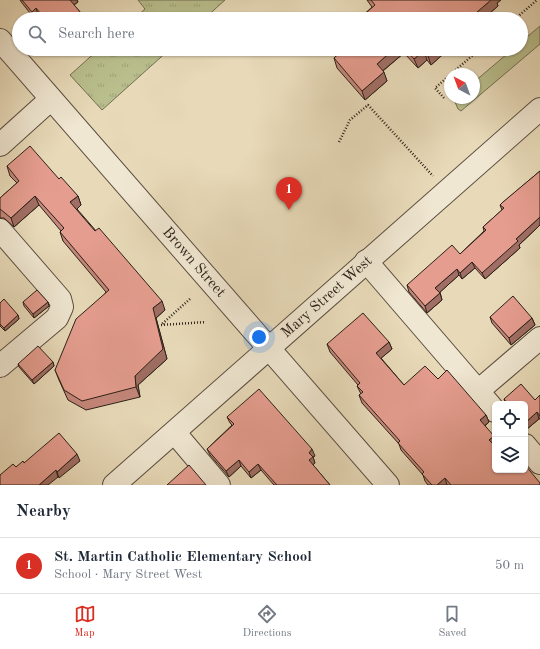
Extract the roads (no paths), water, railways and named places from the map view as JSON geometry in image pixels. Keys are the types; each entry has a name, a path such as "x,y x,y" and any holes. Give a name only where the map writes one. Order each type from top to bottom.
{"street":[{"name":"Brown Street","path":"0,40 12,54"},
{"name":"Brown Street","path":"14,56 388,485"},
{"path":"0,145 52,99"},
{"name":"Mary Street West","path":"114,485 175,433 269,347 540,109"},
{"path":"0,230 60,299 62,307 57,318 0,366"},
{"path":"366,261 492,407"},
{"path":"478,391 540,338"},
{"path":"175,433 219,485"},
{"path":"528,449 540,463"}],"place":[{"name":"St. Martin Catholic Elementary School","path":"289,210"}]}
